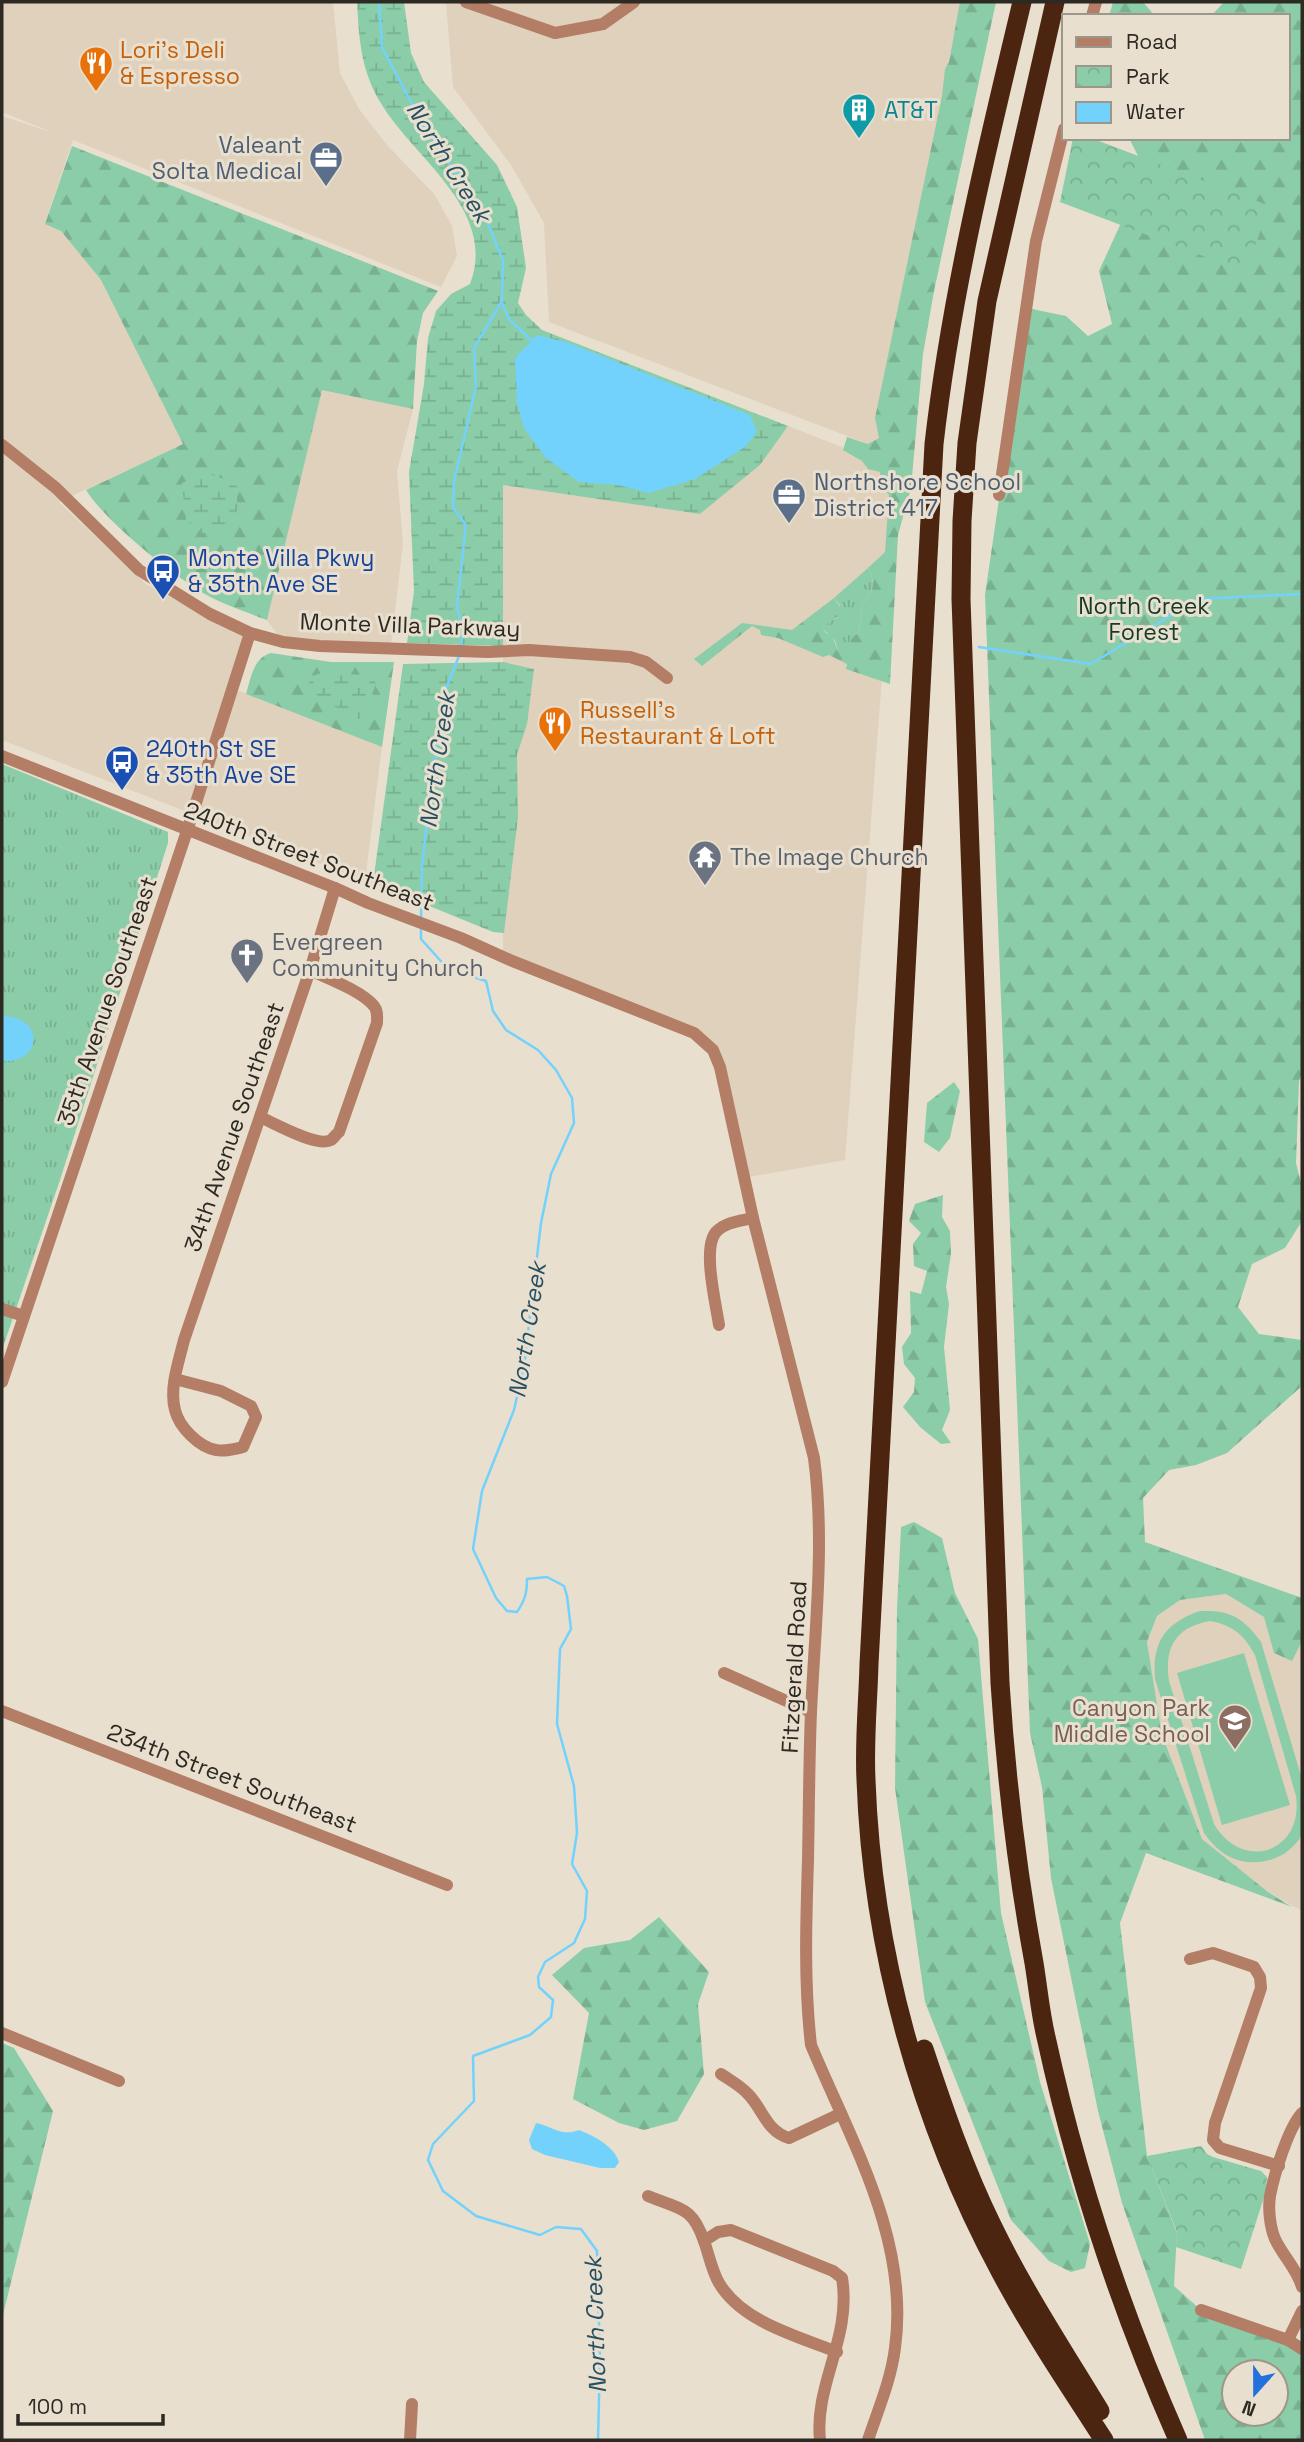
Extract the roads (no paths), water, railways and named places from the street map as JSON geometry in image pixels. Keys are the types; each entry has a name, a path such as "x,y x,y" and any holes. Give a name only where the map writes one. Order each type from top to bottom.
{"highway":[{"path":"977,200 1012,2"},
{"path":"919,858 934,444 948,339 1022,2"},
{"path":"1032,2 966,297 952,385 944,461 866,1778 869,1833 886,1956 914,2059 937,2130 983,2238 1027,2320 1104,2440"},
{"path":"1034,1965 1022,1941 1015,1902 994,1709 953,591 958,469 969,367 988,262 1048,2"},
{"path":"1055,2 987,301 967,443 962,521 961,598 1000,1684 1014,1839 1045,2034 1082,2177 1140,2348 1178,2440"},
{"path":"874,1671 884,1848 897,1948 920,2039 949,2123 992,2224 1016,2270 1117,2440"}],"street":[{"path":"466,2 539,29 562,33 603,24 634,2"},
{"path":"999,495 1037,241 1062,137"},
{"name":"Monte Villa Parkway","path":"2,445 56,488 139,570 188,602 250,634 283,642 320,646 488,652 529,650 630,657 646,662 667,678"},
{"name":"35th Avenue Southeast","path":"2,1382 187,831 250,634"},
{"name":"240th Street Southeast","path":"2,756 401,916 433,926 510,960 677,1026 705,1041 713,1050"},
{"name":"34th Avenue Southeast","path":"175,1379 221,1391 251,1406 256,1417 243,1447 216,1450 195,1439 183,1426 175,1411 175,1379 184,1340 310,970 335,888"},
{"path":"260,1117 314,1140 332,1140 339,1132 377,1023 374,1006 341,984 310,970"},
{"name":"Fitzgerald Road","path":"713,1050 720,1067 752,1218 814,1458 818,1488 820,1591 811,1712 806,1948 809,2028 811,2045 886,2226 895,2284 898,2319 895,2349 889,2379 868,2440"},
{"path":"719,1325 709,1251 712,1239 717,1230 727,1224 752,1218"},
{"path":"2,1309 24,1316"},
{"path":"724,1673 811,1712"},
{"name":"234th Street Southeast","path":"2,1711 447,1885"},
{"path":"1189,1959 1213,1953 1254,1967 1261,1977 1261,1988 1215,2123 1213,2140 1220,2148 1279,2166"},
{"path":"2,2033 118,2081"},
{"path":"721,2074 748,2094 774,2131 782,2136 789,2138 840,2114"},
{"path":"1302,2113 1293,2128 1279,2166 1270,2196 1269,2214 1275,2238 1300,2278 1302,2287"},
{"path":"649,2196 690,2213 697,2221 718,2281 727,2295 767,2324 837,2352"},
{"path":"704,2241 718,2232 731,2230 833,2271 842,2278 845,2293 842,2332 821,2402 820,2440"},
{"path":"1201,2310 1288,2340 1302,2349"},
{"path":"1288,2340 1302,2311"},
{"path":"410,2440 412,2404"}],"water":[{"path":"537,335 569,343 750,415 757,432 745,447 695,479 649,493 618,485 579,482 546,458 524,428 517,403 515,358"},
{"path":"2,1017 18,1019 32,1032 34,1041 31,1049 25,1056 15,1060 2,1061"},
{"path":"536,2123 562,2132 579,2130 591,2135 608,2146 619,2162 615,2168 600,2168 545,2155 532,2149 529,2140"}],"waterway":[{"name":"North Creek","path":"379,2 382,47 425,129 483,211 503,261 502,301 474,348 476,386 454,482 453,507 465,524 457,607 463,632 461,646"},
{"path":"502,303 509,319 532,341"},
{"path":"979,647 1091,664 1198,599 1302,594"},
{"name":"North Creek","path":"421,919 422,866 431,787 445,691 459,656"},
{"name":"North Creek","path":"421,929 421,939 447,968 486,981 493,1011 506,1030 538,1050 556,1070 572,1098 574,1123 551,1174 541,1223 524,1366 514,1410 482,1491 473,1549 496,1598 507,1611 517,1612 520,1608 527,1588 527,1579 547,1577 564,1586 571,1629 560,1649 557,1724 574,1786 577,1833 572,1864 587,1891 585,1919 574,1943 545,1962 538,1977 539,1987 553,2000 551,2017 530,2035 473,2056 474,2101 433,2144 428,2160 443,2191 476,2216 540,2235 556,2227 581,2229 597,2251 600,2358 598,2440"}],"place":[{"name":"Lori's Deli & Espresso","path":"96,93"},
{"name":"AT&T","path":"859,140"},
{"name":"Valeant Solta Medical","path":"326,188"},
{"name":"Northshore School District 417","path":"789,525"},
{"name":"Monte Villa Pkwy & 35th Ave SE","path":"163,601"},
{"name":"Russell's Restaurant & Loft","path":"555,753"},
{"name":"240th St SE & 35th Ave SE","path":"122,792"},
{"name":"The Image Church","path":"705,887"},
{"name":"Evergreen Community Church","path":"247,985"},
{"name":"Canyon Park Middle School","path":"1235,1751"}],"park label":[{"name":"North Creek Forest","path":"1144,619"}]}
